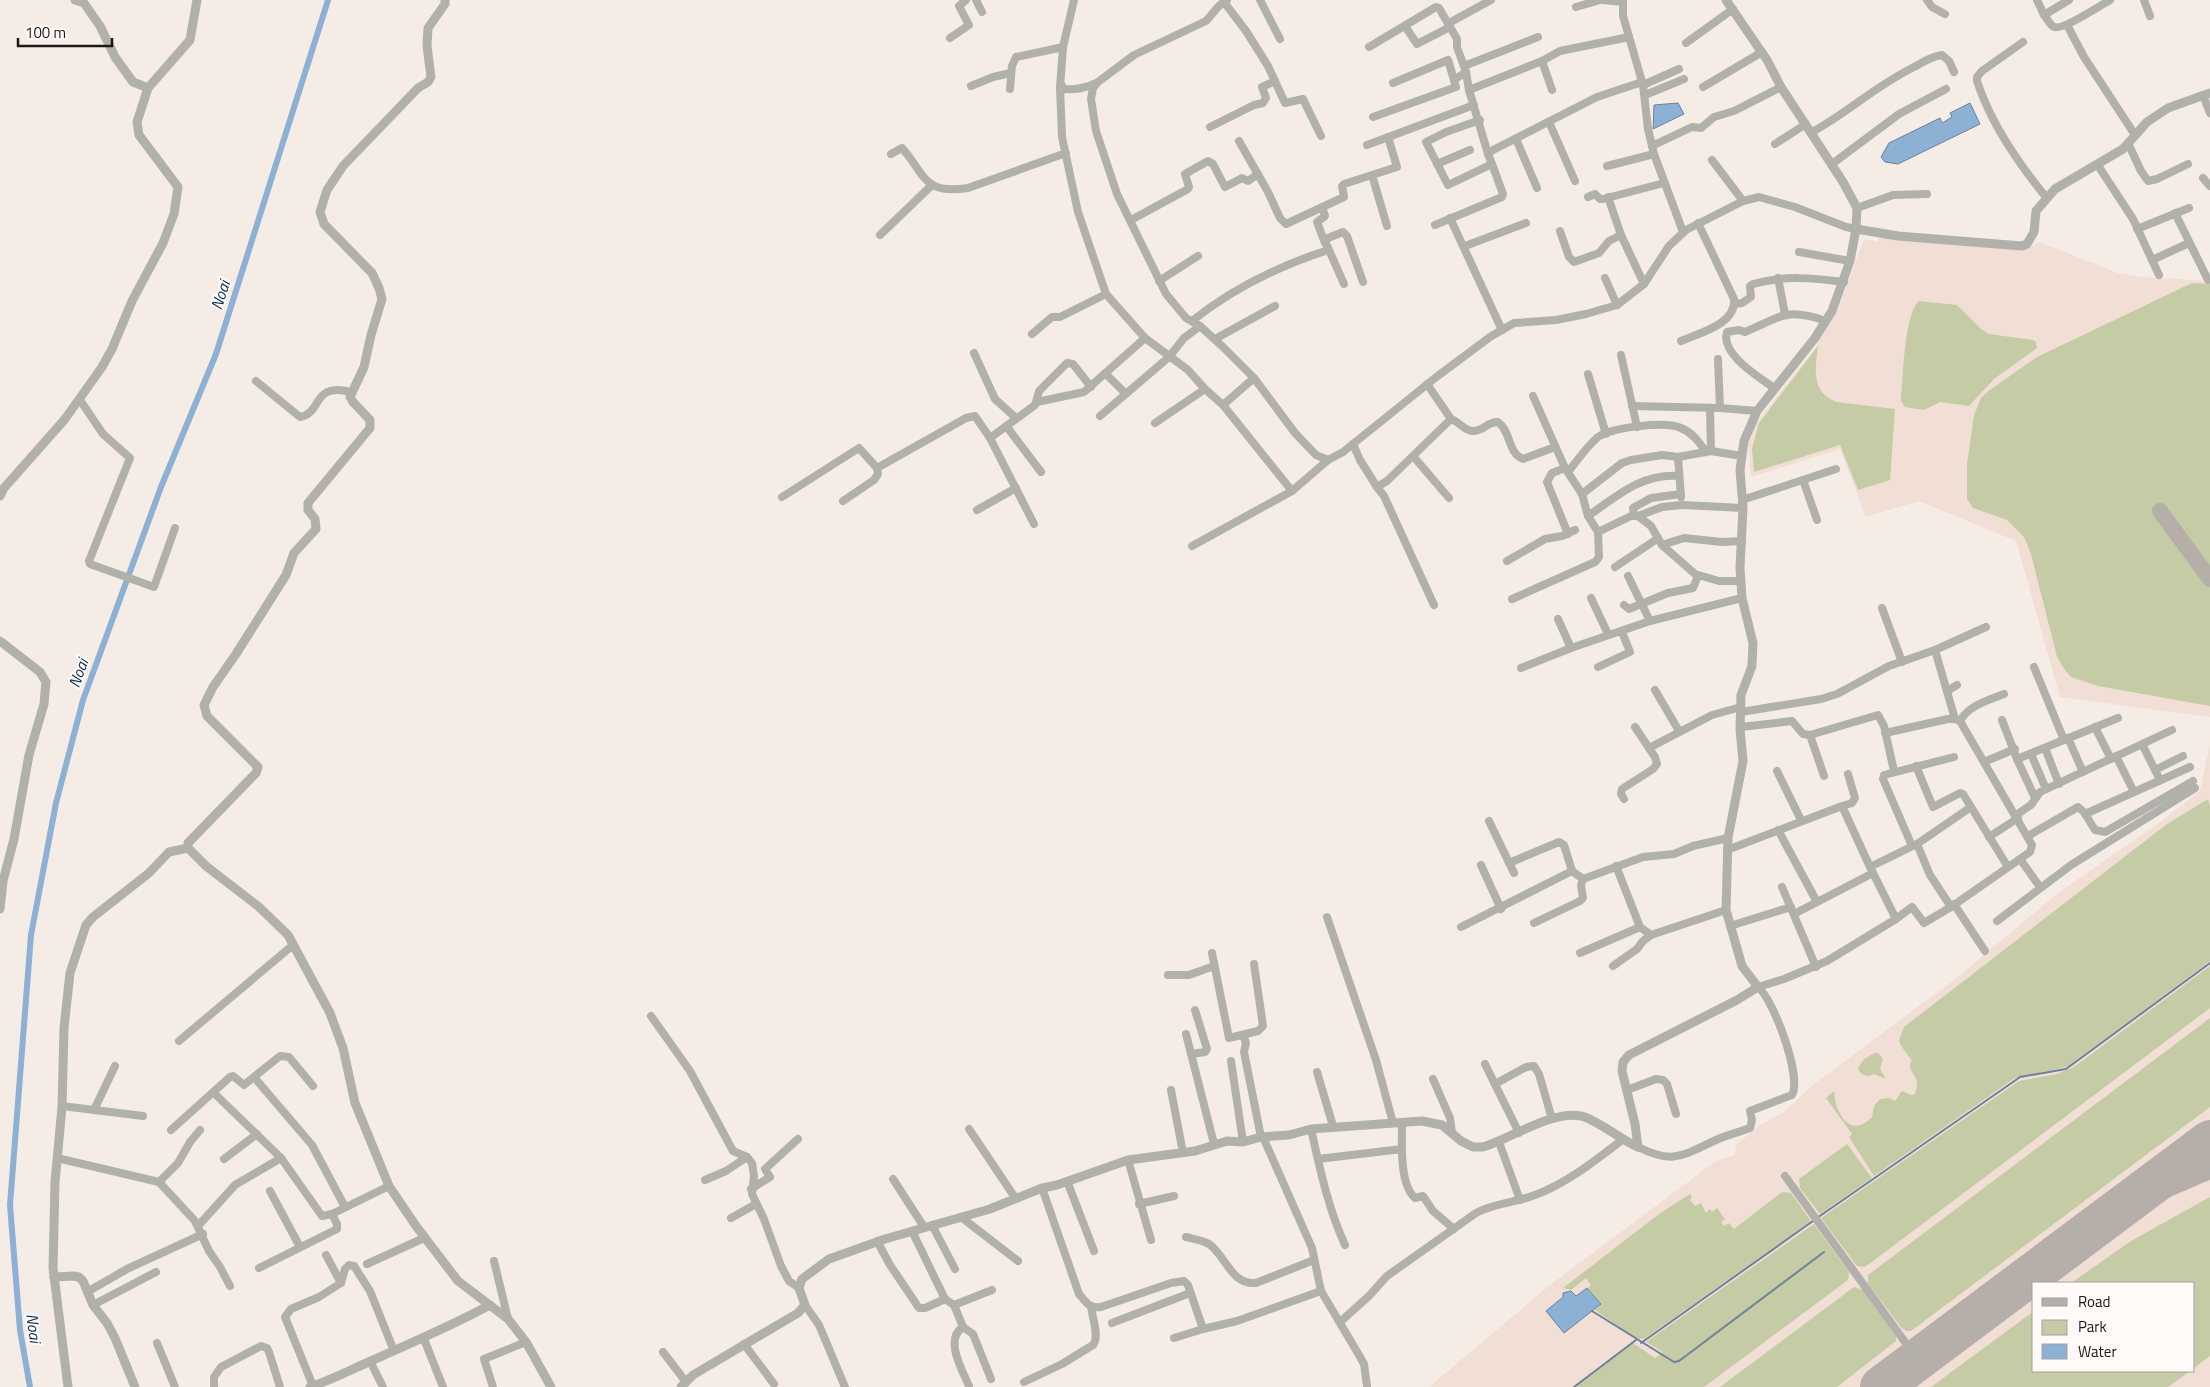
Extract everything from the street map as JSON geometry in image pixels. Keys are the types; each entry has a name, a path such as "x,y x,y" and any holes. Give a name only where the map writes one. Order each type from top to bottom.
{"street":[{"path":"75,0 84,3 115,57 133,82 148,88"},
{"path":"0,496 90,386 112,349 132,301 162,243 174,214 178,187 139,135 137,122 148,88 190,40 197,0"},
{"path":"188,848 188,843 256,773 258,767 207,716 204,706 212,687 236,654 286,575 294,554 316,529 315,519 308,510 308,503 370,428 370,420 352,402 350,397 364,367 382,299 380,288 372,273 324,224 320,212 327,190 344,166 418,88 428,82 431,77 427,46 428,28 445,4 445,0"},
{"path":"950,38 969,26 959,6 966,0"},
{"path":"976,0 982,12"},
{"path":"1074,0 1063,47 1061,84 1062,137 1078,212 1106,294 1145,338 1188,370 1223,405 1292,491"},
{"path":"1260,0 1280,39"},
{"path":"1405,26 1417,44 1491,0"},
{"path":"1576,6 1602,0 1623,1 1623,16 1643,84 1653,150 1683,232"},
{"path":"799,1288 802,1279 829,1259 877,1241 962,1217 1128,1160 1194,1151 1227,1141 1243,1142 1262,1137 1289,1136 1311,1129 1398,1123 1429,1122 1442,1125 1461,1141 1474,1147 1483,1147 1552,1119 1581,1116 1598,1124 1622,1140 1658,1156 1678,1156 1750,1128 1752,1120 1750,1110 1792,1095 1794,1086 1789,1055 1781,1028 1771,1004 1742,966 1726,910 1728,838 1743,761 1742,695 1752,666 1753,643 1742,598 1740,568 1743,504 1740,470 1744,441 1757,411 1815,338 1832,311 1844,282 1850,260 1856,228 1856,208 1832,164 1782,87 1762,52 1726,0"},
{"path":"1927,0 1932,7 1945,14"},
{"path":"2037,0 2044,15 2056,28 2067,25 2110,0"},
{"path":"2044,15 2069,0"},
{"path":"2144,0 2150,16"},
{"path":"1061,84 1064,89 1089,87 1134,55 1206,21 1219,4 1226,1 1268,66 1285,103 1302,99 1321,136"},
{"path":"1369,47 1436,7 1439,8 1457,39 1457,48 1465,69 1469,90 1480,120 1488,154 1503,194 1502,197 1435,226"},
{"path":"1686,43 1733,9"},
{"path":"2067,25 2084,57 2135,135"},
{"path":"1454,80 1465,69 1538,37"},
{"path":"1469,90 1542,61 1560,51 1629,37"},
{"path":"2023,42 1982,71 1977,77 1977,81 2013,154 2046,198"},
{"path":"1010,89 1013,62 1016,57 1063,47"},
{"path":"1703,87 1762,52"},
{"path":"1812,132 1828,123 1893,77 1932,57 1942,55 1946,57 1954,72"},
{"path":"1373,117 1456,86 1448,60 1393,83"},
{"path":"1542,61 1552,90"},
{"path":"1488,154 1597,97 1643,84 1679,69"},
{"path":"971,86 993,77 1011,73"},
{"path":"1645,95 1684,79"},
{"path":"1210,127 1254,105 1263,103 1266,98 1262,87 1275,81"},
{"path":"1098,82 1093,88 1091,99 1096,132 1117,194 1166,294 1186,318 1200,326 1215,339 1254,378 1294,433 1316,456 1328,460"},
{"path":"1608,166 1653,150 1692,127 1700,128 1714,117 1734,111 1782,87"},
{"path":"1832,164 1899,114 1946,88"},
{"path":"1192,546 1292,491 1328,460 1353,444 1427,384 1502,330 1514,324 1556,320 1618,305 1644,284 1669,246 1683,232 1743,201 1759,196 1795,207 1846,227 1898,236 2022,246 2031,239 2036,211 2055,189 2123,149 2147,122 2168,108 2207,94 2210,113"},
{"path":"1367,145 1474,106"},
{"path":"1480,120 1426,142 1448,184 1492,164"},
{"path":"1550,122 1574,181"},
{"path":"1775,144 1806,124"},
{"path":"1239,141 1283,222 1290,222 1344,197 1342,184 1397,167 1388,137"},
{"path":"1516,139 1537,188"},
{"path":"2128,143 2141,171 2148,181 2157,179 2188,164"},
{"path":"891,154 902,148 920,175 932,185 955,190 968,188 1066,153"},
{"path":"1437,164 1470,150"},
{"path":"1712,160 1743,201"},
{"path":"1131,220 1188,189 1186,172 1208,161 1212,164 1225,187 1241,178 1248,181 1258,174"},
{"path":"2097,164 2121,199 2159,275"},
{"path":"1372,175 1387,226"},
{"path":"2203,178 2210,186"},
{"path":"1588,196 1595,194 1600,199 1664,183"},
{"path":"880,235 932,185"},
{"path":"1856,208 1893,195 1927,194"},
{"path":"1608,197 1621,235 1644,284"},
{"path":"1322,207 1325,216 1317,222 1344,284"},
{"path":"2137,228 2189,208"},
{"path":"2175,214 2208,280"},
{"path":"1450,218 1465,246 1502,330"},
{"path":"1465,246 1526,223"},
{"path":"1681,341 1721,322 1732,312 1735,304 1698,223"},
{"path":"1560,231 1569,257 1574,262 1599,253 1608,241 1621,235"},
{"path":"1327,247 1328,238 1345,232 1363,282"},
{"path":"2152,260 2189,243"},
{"path":"1192,321 1211,306 1266,274 1327,247"},
{"path":"1799,252 1850,260"},
{"path":"1159,281 1198,256"},
{"path":"1735,304 1742,303 1751,297 1750,288 1752,284 1778,278 1798,277 1844,282"},
{"path":"1605,278 1618,305"},
{"path":"1778,278 1784,314"},
{"path":"1032,334 1052,317 1060,317 1106,294"},
{"path":"1215,339 1275,306"},
{"path":"1774,388 1738,360 1731,352 1726,335 1730,330 1745,332 1784,314 1804,314 1826,321"},
{"path":"1100,416 1169,357 1184,338 1200,326"},
{"path":"990,438 1007,427 1037,402 1075,395 1091,387 1145,338"},
{"path":"974,353 996,399 1016,418"},
{"path":"1621,355 1637,427"},
{"path":"1718,359 1720,408"},
{"path":"1037,402 1039,391 1063,365 1069,363 1073,364 1091,387"},
{"path":"1106,374 1126,394"},
{"path":"1588,374 1606,434"},
{"path":"1223,405 1254,378"},
{"path":"256,381 300,417 306,415 327,392 339,389 352,392"},
{"path":"1427,384 1451,420 1469,431 1475,431 1493,422 1498,422 1506,432 1515,454 1524,459 1555,446"},
{"path":"1155,423 1205,389"},
{"path":"1512,600 1595,562 1599,556 1598,532 1588,516 1582,494 1566,470 1533,396"},
{"path":"80,400 103,434 130,458 89,561 100,568 144,585 155,586 176,528"},
{"path":"1632,406 1720,408 1757,411"},
{"path":"1708,452 1710,408"},
{"path":"877,468 970,416 978,418 1034,524"},
{"path":"1376,487 1387,481 1451,420"},
{"path":"1507,561 1545,539 1572,532 1547,482 1552,473 1566,470 1594,441 1606,434 1637,427 1674,425 1691,434 1708,452"},
{"path":"1007,427 1042,472"},
{"path":"1353,444 1376,487 1384,496 1434,605"},
{"path":"782,498 857,448 861,448 877,468 878,474 874,480 843,501"},
{"path":"1582,494 1622,463 1662,455 1678,457 1708,452 1742,456"},
{"path":"1413,456 1449,498"},
{"path":"1678,457 1682,505"},
{"path":"1598,532 1662,507 1743,504 1836,469"},
{"path":"1588,516 1639,482 1662,475 1680,476"},
{"path":"1803,480 1817,520"},
{"path":"977,510 1016,488"},
{"path":"1681,494 1647,500 1633,508 1636,516 1650,526 1660,542 1698,576 1719,582 1741,581"},
{"path":"1615,567 1660,542 1684,538 1722,542 1742,541"},
{"path":"1628,576 1643,603 1650,621"},
{"path":"1624,605 1629,609 1668,593 1693,588 1698,576"},
{"path":"1591,598 1608,634"},
{"path":"1521,668 1608,634 1622,632 1650,621 1742,598"},
{"path":"1882,608 1902,662"},
{"path":"1558,619 1571,648"},
{"path":"1649,748 1712,715 1821,699 1902,662 1935,650 1986,627"},
{"path":"1598,667 1630,652 1622,632"},
{"path":"0,641 40,672 46,682 44,704 29,755 3,869 0,909"},
{"path":"1638,1147 1635,1124 1621,1066 1629,1055 1737,1000 1758,987 1816,967 1896,919 1912,907 1924,923 1953,906 2032,850 2028,836 1957,720 1935,650"},
{"path":"2034,667 2083,772"},
{"path":"1947,691 1957,685"},
{"path":"1655,690 1679,731"},
{"path":"1885,733 1957,720 1968,710 2004,694"},
{"path":"1741,727 1792,721 1803,734 1810,735 1876,715 1881,720 1894,771"},
{"path":"2017,759 2118,718"},
{"path":"2002,720 2035,798"},
{"path":"1624,799 1621,794 1622,789 1656,766 1657,762 1635,727"},
{"path":"2095,727 2134,792"},
{"path":"1989,837 2031,806 2040,792 2172,730"},
{"path":"1810,735 1824,776"},
{"path":"2142,744 2160,780"},
{"path":"2045,748 2059,784"},
{"path":"1984,762 2015,749"},
{"path":"2031,754 2046,789"},
{"path":"1954,756 1894,771 1885,774 1884,779 1930,875 1985,951"},
{"path":"2155,770 2183,756"},
{"path":"1916,766 1933,807 1961,793 1972,807 2008,867"},
{"path":"2085,814 2190,767"},
{"path":"1777,771 1801,820"},
{"path":"1727,850 1801,820 1852,803 1855,798 1848,774"},
{"path":"1997,921 2071,865 2194,784 2105,832 2095,830 2080,808 2075,807 2028,836"},
{"path":"1842,806 1896,919"},
{"path":"1730,926 1817,902 1914,845 1972,807"},
{"path":"1489,821 1514,873"},
{"path":"1778,830 1817,902"},
{"path":"1534,923 1580,901 1582,898 1581,884 1583,879 1643,856 1674,854 1693,846 1728,838"},
{"path":"1509,863 1559,842 1564,846 1572,871 1583,879"},
{"path":"188,848 206,866 280,926 293,945 330,1013 343,1048 355,1103 389,1186 424,1238 458,1281 508,1318 526,1342 551,1387"},
{"path":"68,1387 54,1277 52,1245 62,1106 66,1000 70,973 86,925 105,906 149,873 169,852 188,848"},
{"path":"2020,859 2040,887"},
{"path":"1481,865 1501,909"},
{"path":"1616,866 1640,927 1650,935"},
{"path":"1461,927 1501,909 1532,889 1572,871"},
{"path":"1782,887 1816,967"},
{"path":"1614,966 1637,949 1650,935 1726,910"},
{"path":"1327,917 1398,1123 1404,1180 1415,1198 1423,1196 1434,1211 1454,1229"},
{"path":"1580,953 1640,927"},
{"path":"179,1041 293,945"},
{"path":"1212,953 1229,1038 1258,1031 1263,1026 1254,964"},
{"path":"1168,975 1189,975 1214,966"},
{"path":"1192,1054 1205,1052 1207,1049 1195,1010"},
{"path":"651,1016 690,1071 733,1151 747,1157 754,1168 751,1189 783,1271 789,1280 799,1288 805,1306 819,1325 845,1387"},
{"path":"1186,1034 1214,1144"},
{"path":"1244,1035 1246,1043 1244,1052 1262,1137 1312,1248 1321,1291 1364,1364 1367,1386"},
{"path":"170,1130 232,1076 244,1085 280,1056 286,1056 313,1086"},
{"path":"1231,1061 1243,1142"},
{"path":"1485,1064 1519,1133"},
{"path":"94,1110 115,1066"},
{"path":"1495,1084 1526,1068 1534,1066 1539,1074 1552,1119"},
{"path":"1316,1072 1333,1126"},
{"path":"254,1077 312,1145 345,1207"},
{"path":"1433,1079 1450,1118 1452,1133"},
{"path":"1627,1090 1656,1079 1664,1080 1668,1084 1676,1114"},
{"path":"1172,1090 1183,1153"},
{"path":"214,1093 281,1158 318,1214 325,1216 332,1214 389,1186"},
{"path":"62,1106 143,1116"},
{"path":"969,1129 1016,1199"},
{"path":"1311,1129 1334,1221 1345,1245"},
{"path":"160,1182 178,1163 190,1142 200,1130"},
{"path":"224,1159 257,1134"},
{"path":"751,1189 770,1177 765,1169 798,1138"},
{"path":"1340,1322 1369,1296 1387,1276 1454,1229 1491,1206 1520,1200 1556,1185 1622,1140"},
{"path":"1499,1142 1520,1200"},
{"path":"1318,1159 1402,1149"},
{"path":"705,1180 726,1172 747,1157"},
{"path":"57,1158 160,1182 198,1226 209,1251 230,1286"},
{"path":"198,1226 235,1185 281,1158"},
{"path":"1128,1160 1151,1240"},
{"path":"1785,1176 1918,1360"},
{"path":"893,1180 928,1226 955,1269"},
{"path":"1067,1181 1094,1251"},
{"path":"1042,1188 1079,1294 1086,1304 1101,1307 1184,1281 1188,1285 1203,1329"},
{"path":"270,1191 300,1247"},
{"path":"1140,1204 1174,1196"},
{"path":"731,1218 756,1204"},
{"path":"259,1268 337,1229 338,1224 332,1214"},
{"path":"962,1217 1018,1261"},
{"path":"912,1231 945,1299 954,1306 963,1327 973,1334 991,1379"},
{"path":"87,1292 127,1269 203,1234"},
{"path":"1186,1237 1210,1245 1237,1278 1248,1284 1256,1283 1314,1260"},
{"path":"366,1264 424,1238"},
{"path":"877,1241 890,1265 919,1308 925,1308 945,1299"},
{"path":"326,1255 341,1283"},
{"path":"494,1260 508,1318"},
{"path":"394,1351 370,1292 354,1266 349,1265 345,1269 341,1283 320,1297 291,1309 285,1317 311,1387 326,1385 370,1361 424,1339 490,1305"},
{"path":"92,1305 156,1272"},
{"path":"54,1277 79,1277 92,1305 107,1323 116,1338 135,1387"},
{"path":"954,1306 992,1290"},
{"path":"1174,1338 1237,1321 1321,1291"},
{"path":"1112,1323 1190,1293"},
{"path":"663,1352 683,1384 693,1375 798,1313 805,1306"},
{"path":"1024,1382 1062,1364 1096,1342 1091,1306"},
{"path":"963,1327 957,1331 953,1339 957,1358 969,1386"},
{"path":"424,1339 443,1387"},
{"path":"493,1387 484,1359 526,1342"},
{"path":"157,1343 175,1387"},
{"path":"744,1344 774,1384"},
{"path":"214,1387 214,1376 221,1367 261,1346 264,1346 269,1352 280,1387"},
{"path":"370,1361 382,1387"}],"shaded area":[{"path":"1880,236 2025,250 2040,242 2118,273 2143,277 2210,281 2210,717 2060,697 2016,541 1919,501 1866,517 1840,449 1751,477 1748,445 1755,424 1815,348 1839,308 1864,239 1877,242"},
{"path":"2210,744 2210,1387 1429,1387 1550,1285 1716,1161 1734,1155 1737,1144 1760,1125 1783,1113 1814,1084 1954,980 2058,893 2163,820 2200,791"}],"green space":[{"path":"2192,283 2210,284 2210,706 2098,686 2071,677 2057,657 2031,554 2024,537 2007,520 1973,508 1967,499 1967,464 1974,415 1981,398 1987,392 2037,357"},
{"path":"1919,301 1957,305 1981,329 1989,334 2033,340 2036,342 2037,348 1994,379 1969,406 1940,402 1924,410 1905,407 1901,401 1905,348 1910,319"},
{"path":"1818,346 1817,379 1823,393 1829,398 1837,402 1895,409 1890,480 1858,490 1840,445 1754,472 1752,448 1759,423"},
{"path":"2208,799 2210,807 2210,961 2067,1067 2015,1078 1874,1176 1849,1137 1852,1134 1826,1098 1834,1091 1837,1108 1841,1115 1845,1121 1857,1126 1872,1117 1874,1106 1880,1099 1889,1098 1895,1101 1902,1091 1911,1095 1915,1094 1917,1081 1910,1066 1912,1061 1899,1040 1904,1027 2167,824"},
{"path":"2210,966 2210,1008 1865,1267 1857,1266 1821,1218 2019,1081 2057,1074 2074,1067"},
{"path":"2210,1018 2210,1107 1911,1331 1906,1331 1901,1327 1868,1284 1868,1275"},
{"path":"1878,1053 1883,1059 1880,1069 1886,1079 1874,1074 1864,1075 1858,1068 1864,1059"},
{"path":"1847,1144 1872,1178 1820,1214 1800,1188 1799,1179"},
{"path":"1782,1192 1791,1193 1811,1221 1644,1339 1635,1338 1595,1310 1602,1304 1588,1288 1591,1285 1586,1278 1571,1290 1563,1288 1659,1214 1690,1194 1692,1197 1690,1200 1695,1206 1701,1203 1706,1213 1710,1209 1712,1212 1717,1208 1725,1219 1721,1222 1724,1226 1729,1223 1734,1229"},
{"path":"2210,1197 2210,1356 2195,1367 2195,1282 2072,1282 2131,1241"},
{"path":"1814,1224 1849,1272 1848,1280 1704,1387 1576,1387 1633,1343 1655,1358 1663,1352 1646,1342"},
{"path":"1854,1287 1863,1290 1896,1336 1896,1341 1837,1387 1720,1387"},
{"path":"2032,1312 2032,1372 2189,1372 2168,1387 1931,1387"}],"water":[{"path":"1678,103 1684,114 1653,129 1654,105"},
{"path":"1970,103 1980,124 1898,164 1885,162 1881,157 1889,143 1940,118 1942,123 1952,117 1950,113"},
{"path":"1587,1288 1601,1304 1564,1333 1546,1311 1563,1297 1563,1293 1571,1291 1576,1296"}],"waterway":[{"name":"Noai","path":"30,1387 20,1330 10,1205 31,935 56,803 83,700 161,487 216,354 328,0"},
{"path":"1817,1218 2020,1077 2066,1069 2210,963"},
{"path":"1641,1343 1813,1221"},
{"path":"1592,1311 1674,1362 1679,1361 1824,1252"},
{"path":"1574,1387 1636,1340"}],"taxiway":[{"path":"2160,511 2210,579"},
{"path":"2066,1249 2143,1200 2210,1171"}],"runway":[{"path":"1881,1387 2210,1141"}]}
